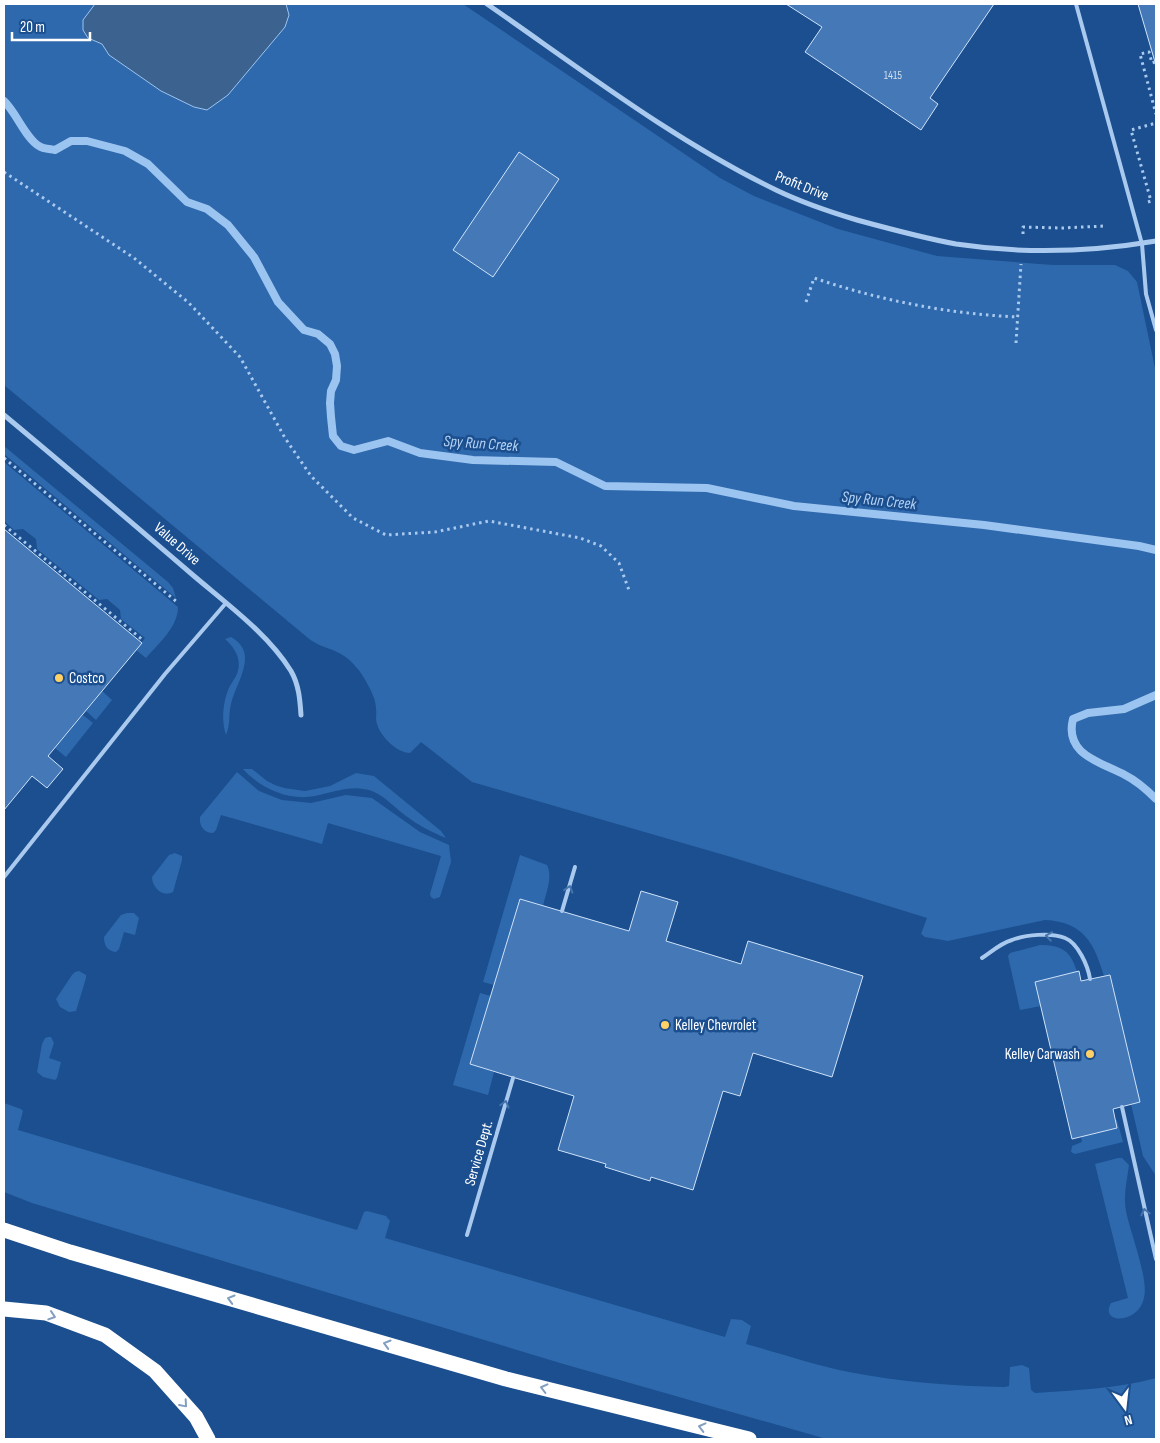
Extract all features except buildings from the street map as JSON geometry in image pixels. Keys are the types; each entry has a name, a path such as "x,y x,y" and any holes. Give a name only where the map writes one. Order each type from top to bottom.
{"highway":[{"path":"4,1230 70,1252 506,1378 749,1439"},
{"path":"4,1309 46,1314 105,1335 155,1371 196,1417 208,1439"}],"street":[{"name":"Profit Drive","path":"487,4 703,151 778,191 832,212 894,230 957,244 1054,250 1103,248 1156,241"},
{"name":"Value Drive","path":"4,415 226,603 262,637 281,657 292,673 300,694 301,715"}],"lane":[{"path":"1076,4 1142,244 1146,294 1156,330"},
{"path":"4,877 165,674 226,603"},
{"path":"562,912 576,868"},
{"path":"982,958 1010,940 1038,934 1066,938 1082,955 1089,971 1090,979"},
{"name":"Service Dept.","path":"467,1235 513,1078"},
{"path":"1122,1107 1156,1259"}],"path":[{"path":"1154,62 1152,63 1149,52 1140,54 1155,115"},
{"path":"1148,202 1150,201 1131,130 1156,123"},
{"path":"4,172 134,258 189,303 240,357 285,438 311,476 353,518 386,535 435,532 489,521 580,538 601,546 619,562 630,593"},
{"path":"1023,234 1023,227 1105,226"},
{"path":"1016,343 1021,262"},
{"path":"806,302 814,278 894,301 965,313 1018,317"},
{"path":"4,458 177,602"},
{"path":"4,525 144,640"}],"shaded area":[{"path":"4,4 95,4 83,21 88,38 102,44 109,55 289,15 286,4 463,4 720,178 754,196 838,229 937,256 1053,265 1115,265 1128,271 1137,282 1156,373 1156,1176 1143,1156 1131,1104 1140,1102 1110,975 1104,976 1091,944 1078,930 1069,925 1045,920 948,941 925,937 921,934 927,918 731,857 472,782 421,742 410,753 400,750 390,743 379,729 373,694 363,676 351,661 308,638 4,385"},
{"path":"95,4 286,4 289,15 285,27 228,95 207,110 194,107 161,91 109,55 102,44 88,38 83,30 83,20"},
{"path":"4,446 168,582 173,588 176,598 4,454"},
{"path":"4,462 178,607 175,621 171,628 146,658 136,650 145,638 121,619 120,610 107,599 99,600 37,549 36,539 23,529 14,530 4,521"},
{"path":"231,637 240,644 244,651 245,659 244,668 231,704 226,735 223,717 224,705 229,688 237,674 239,664 235,651 225,639"},
{"path":"102,691 112,700 96,720 86,711"},
{"path":"83,715 93,723 66,757 55,748"},
{"path":"243,769 252,769 275,785 305,791 330,786 356,773 374,776 441,831 446,838 415,822 386,799 372,791 350,788 315,796 295,797 267,788"},
{"path":"237,772 259,791 282,800 311,803 346,795 372,798 420,832 449,845 451,862 440,897 434,899 430,894 441,856 328,823 322,844 221,815 216,830 213,833 205,830 200,823 200,817"},
{"path":"175,853 182,856 182,860 173,892 165,894 158,891 152,881 152,877 169,855"},
{"path":"520,855 547,865 549,870 548,885 543,906 520,899 494,985 483,982"},
{"path":"134,913 139,918 135,935 124,932 119,949 116,952 110,950 105,945 104,937 121,915"},
{"path":"1040,945 1060,948 1072,959 1077,972 1035,982 1041,1006 1020,1010 1008,956 1010,953"},
{"path":"79,971 86,975 86,978 76,1011 69,1012 60,1007 56,999 72,975"},
{"path":"480,993 491,996 470,1064 494,1072 488,1095 453,1085"},
{"path":"51,1037 54,1043 49,1058 61,1062 55,1080 43,1077 37,1072 42,1044 45,1038"},
{"path":"4,1103 23,1111 18,1130 357,1230 364,1212 367,1211 386,1216 390,1221 385,1238 725,1337 731,1319 742,1320 751,1326 746,1344 836,1369 908,1381 1005,1387 1009,1386 1010,1367 1022,1365 1029,1368 1031,1390 1035,1393 1111,1387 1156,1378 1156,1439 823,1438 560,1363 32,1203 4,1192"},
{"path":"1115,1120 1117,1120 1123,1142 1075,1154 1071,1152 1072,1146 1082,1142 1081,1137 1117,1128"},
{"path":"1122,1158 1129,1165 1125,1205 1142,1268 1145,1290 1144,1298 1135,1313 1128,1317 1115,1318 1110,1315 1111,1303 1128,1298 1095,1164"}],"waterway":[{"name":"Spy Run Creek","path":"4,101 34,143 41,147 55,150 71,141 87,141 125,151 148,164 187,202 207,209 228,225 254,257 278,302 304,330 318,334 330,344 335,354 337,366 336,380 331,391 330,403 333,436 341,446 354,450 388,441 420,453 473,460 556,462 605,486 707,488 794,506 984,525 1139,546 1156,550"},
{"name":"Spy Run Creek","path":"1156,695 1124,709 1088,713 1073,719 1072,731 1074,741 1087,756 1134,780 1156,799"}],"place":[{"name":"Costco","path":"59,678"},
{"name":"Kelley Chevrolet","path":"665,1025"},
{"name":"Kelley Carwash","path":"1090,1054"}]}
